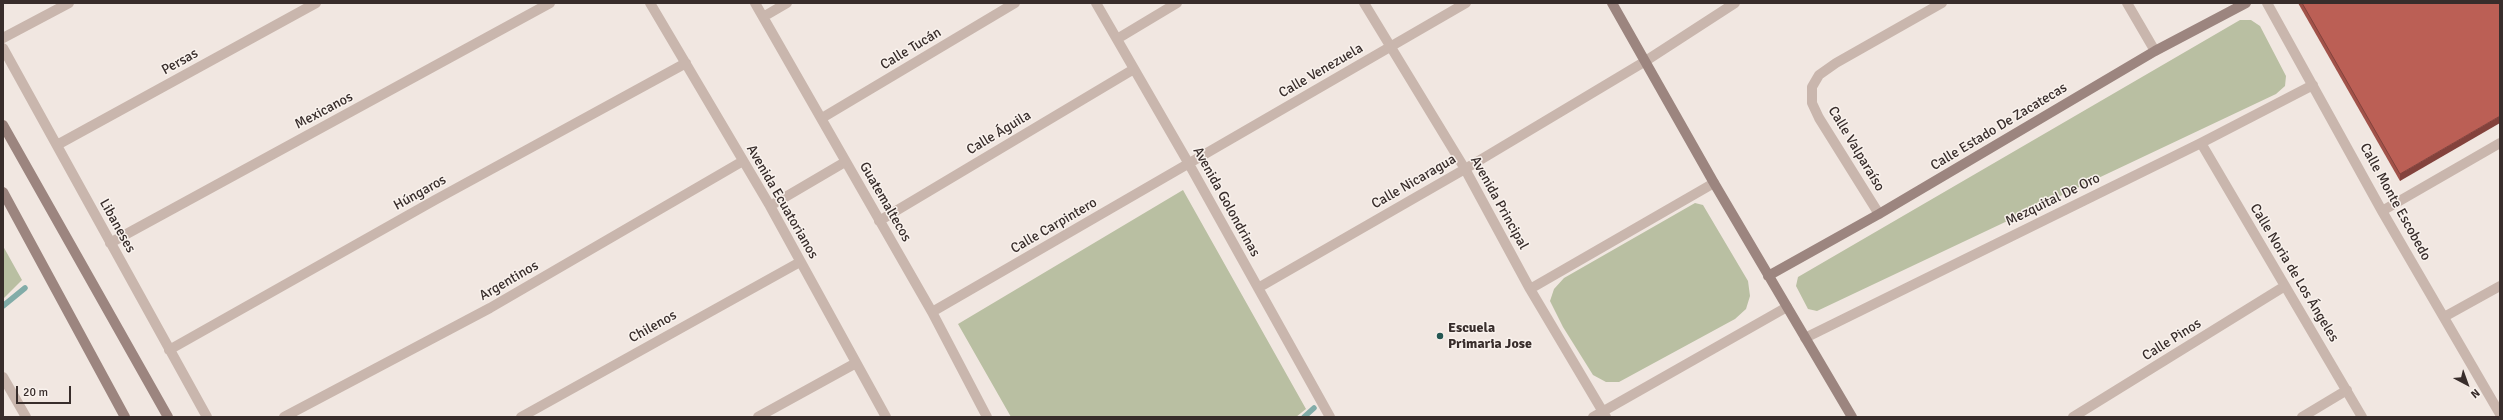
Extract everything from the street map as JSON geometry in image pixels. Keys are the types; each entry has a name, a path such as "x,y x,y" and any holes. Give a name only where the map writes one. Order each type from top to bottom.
{"main road":[{"path":"1612,3 1644,62 1714,183 1804,338 1852,417"},
{"name":"Calle Estado De Zacatecas","path":"1768,276 1879,214 2155,51 2246,3"},
{"path":"3,125 168,417"},
{"path":"3,192 125,417"}],"street":[{"path":"3,38 69,3"},
{"name":"Persas","path":"57,145 316,3"},
{"name":"Mexicanos","path":"110,243 550,3"},
{"name":"Avenida Ecuatorianos","path":"650,3 770,206 886,417"},
{"name":"Guatemaltecos","path":"755,3 932,312 987,417"},
{"path":"763,17 787,3"},
{"name":"Calle Tucán","path":"822,118 1015,3"},
{"name":"Avenida Golondrinas","path":"1096,3 1189,164 1330,417"},
{"path":"1117,39 1177,3"},
{"name":"Avenida Principal","path":"1364,3 1465,169 1530,290 1604,414"},
{"name":"Calle Venezuela","path":"1189,164 1466,3"},
{"name":"Calle Nicaragua","path":"1258,288 1465,169 1644,62 1735,3"},
{"name":"Calle Valparaíso","path":"1879,214 1819,118 1812,103 1812,87 1819,75 1836,63 1942,3"},
{"path":"2127,3 2155,51"},
{"name":"Calle Monte Escobedo","path":"2267,3 2382,211 2500,414"},
{"name":"Libaneses","path":"3,48 207,417"},
{"name":"Húngaros","path":"170,350 428,204 686,63"},
{"name":"Calle Águila","path":"879,221 1134,69"},
{"name":"Mezquital De Oro","path":"1804,338 2201,143 2313,85"},
{"name":"Calle Noria de Los Ángeles","path":"2201,143 2362,417"},
{"path":"2382,211 2500,143"},
{"name":"Argentinos","path":"284,417 490,308 743,161"},
{"path":"770,206 845,162"},
{"name":"Calle Carpintero","path":"932,312 1189,164"},
{"path":"1530,290 1714,183"},
{"name":"Chilenos","path":"521,417 800,262"},
{"name":"Calle Pinos","path":"2073,417 2285,286"},
{"path":"2444,317 2500,286"},
{"path":"1593,417 1604,414 1787,307"},
{"path":"758,417 856,363"},
{"path":"3,377 26,417"},
{"path":"2302,417 2347,390"}],"green space":[{"path":"2240,20 2251,20 2260,26 2286,76 2285,86 2276,94 1817,311 1808,309 1796,286 1798,277"},
{"path":"1183,190 1306,409 1296,417 1011,417 958,324"},
{"path":"1695,203 1703,205 1748,281 1750,296 1746,309 1735,319 1619,382 1606,382 1593,375 1563,327 1550,301 1554,289 1564,278"},
{"path":"3,246 22,280 3,299"}],"building":[{"path":"2302,3 2500,3 2500,116 2400,174"}],"waterway":[{"path":"3,306 25,288"},
{"path":"1304,417 1314,408"}],"place":[{"name":"Escuela Primaria Jose","path":"1440,336"}]}
